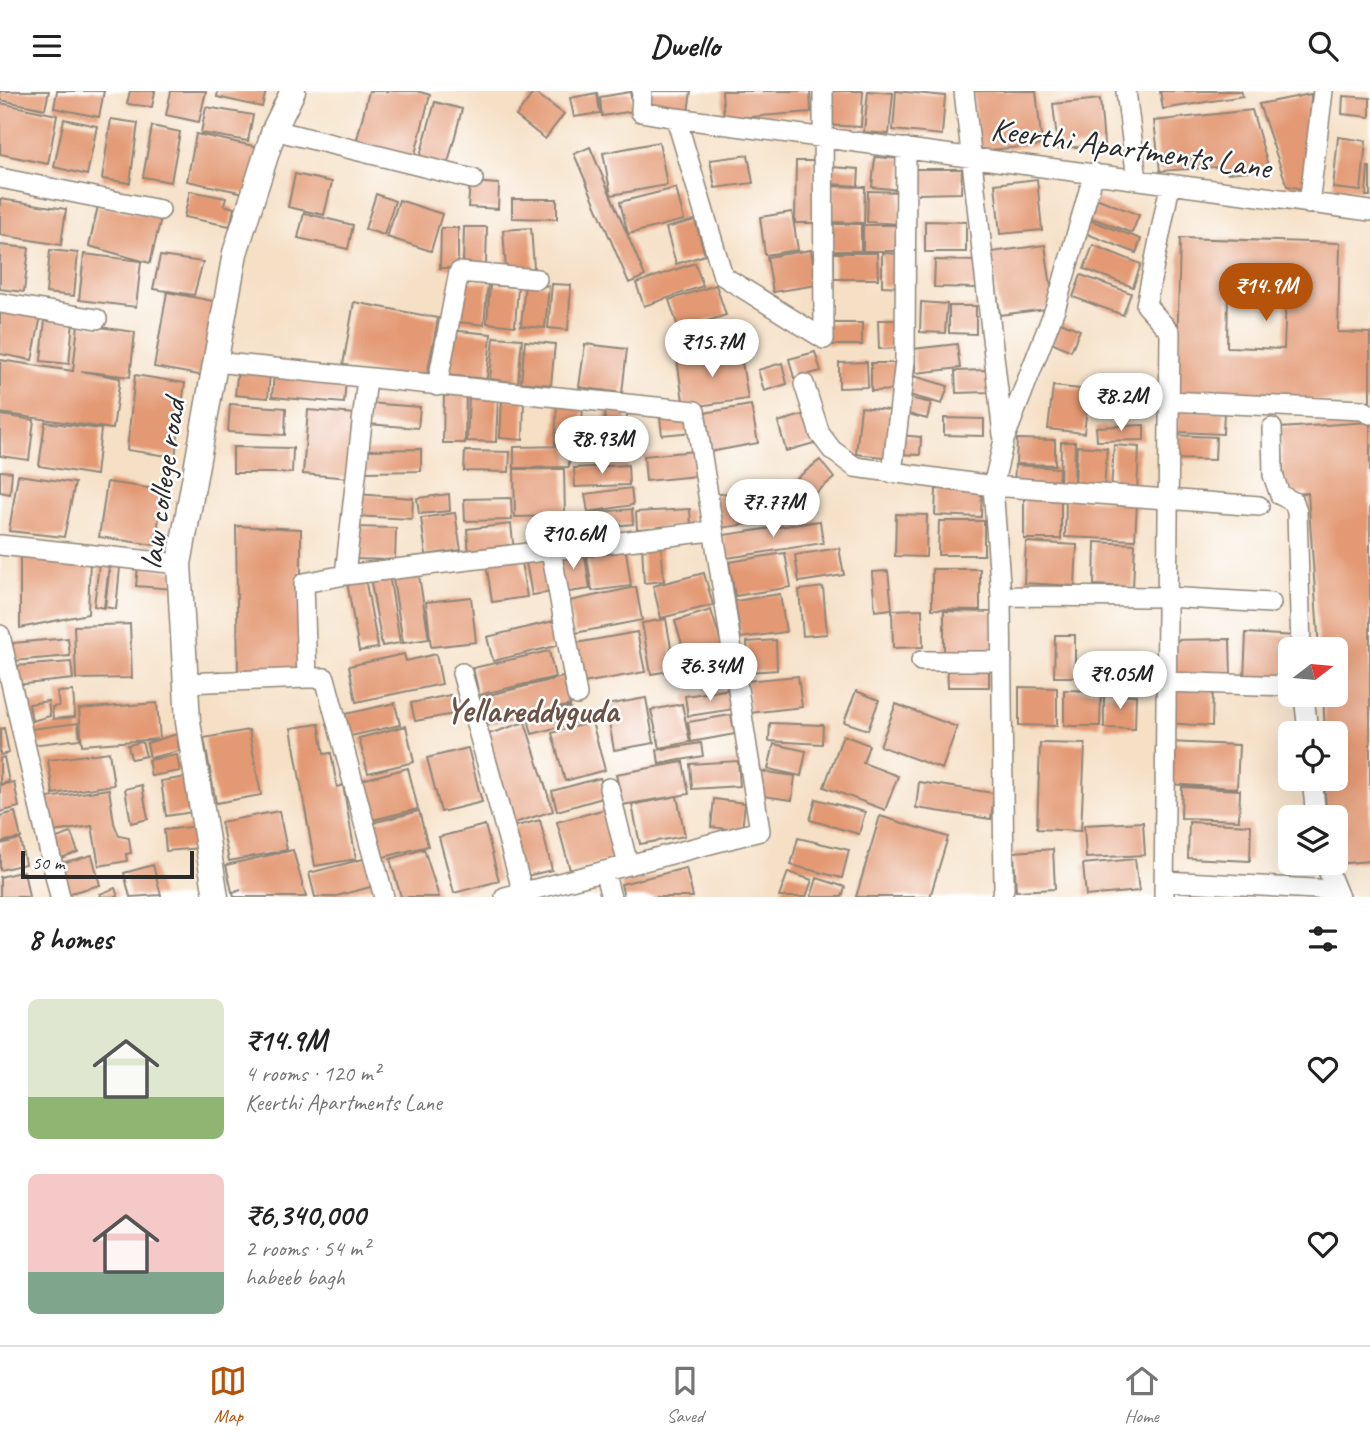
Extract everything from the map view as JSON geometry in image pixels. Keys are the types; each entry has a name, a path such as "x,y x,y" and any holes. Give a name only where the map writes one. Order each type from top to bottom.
{"street":[{"name":"law college road","path":"216,897 188,722 179,564 235,253 274,131 293,91"},
{"name":"Keerthi Apartments Lane","path":"642,91 641,112 676,118 1370,211"},
{"path":"676,118 723,276 824,339 822,91"},
{"path":"964,91 1004,440"},
{"path":"1126,91 1137,180"},
{"path":"1309,204 1323,91"},
{"path":"274,131 473,179"},
{"path":"892,473 905,361 906,148"},
{"path":"1001,897 1004,890 1001,596 993,486 1004,440 1049,318 1056,306 1094,173"},
{"path":"0,178 160,210"},
{"path":"1170,185 1146,305 1170,332 1164,682 1164,889 1337,893 1330,875"},
{"path":"437,386 459,272 537,279"},
{"path":"0,303 97,319"},
{"path":"215,362 695,411 711,531 730,629 760,831 514,895 462,673"},
{"path":"345,575 366,378"},
{"path":"804,384 820,434 832,450 855,467 993,486 1259,506"},
{"path":"1168,401 1362,410 1370,414"},
{"path":"1272,428 1273,475 1280,495 1294,502 1297,512 1301,637"},
{"path":"307,678 304,583 345,575 711,531"},
{"path":"0,545 179,564"},
{"path":"551,551 577,695"},
{"path":"1001,596 1166,597 1271,603"},
{"path":"0,635 60,897"},
{"path":"921,661 1002,661"},
{"path":"186,683 325,678 384,897"},
{"path":"1164,682 1278,686"},
{"path":"609,788 628,865"},
{"path":"604,871 611,897"}],"building":[{"path":"0,91 49,91 45,109 0,100"},
{"path":"57,91 104,91 99,117 54,108"},
{"path":"130,91 155,91 152,107 127,104"},
{"path":"171,91 206,91 199,122 166,115"},
{"path":"218,91 266,91 262,107 217,97"},
{"path":"369,91 417,91 430,95 413,162 355,147"},
{"path":"652,91 691,91 688,112 650,107"},
{"path":"722,91 810,91 811,112 724,119"},
{"path":"827,91 863,91 861,127 825,125"},
{"path":"868,91 893,93 889,134 864,132"},
{"path":"896,91 945,96 942,135 893,130"},
{"path":"973,91 1036,91 1042,145 979,151"},
{"path":"1160,91 1241,91 1243,96 1163,109"},
{"path":"534,92 564,114 545,139 516,116"},
{"path":"630,92 634,111 602,116 600,97"},
{"path":"597,93 600,113 574,117 570,98"},
{"path":"1311,94 1308,190 1287,186 1259,104"},
{"path":"1343,96 1370,98 1370,117 1342,114"},
{"path":"1100,99 1104,144 1058,149 1053,104"},
{"path":"435,102 462,109 446,171 418,163"},
{"path":"0,103 57,115 48,164 0,154"},
{"path":"206,107 253,115 248,141 201,133"},
{"path":"1252,110 1269,169 1228,173 1216,167 1160,171 1154,121"},
{"path":"64,119 97,126 87,175 54,167"},
{"path":"111,119 138,123 130,183 102,179"},
{"path":"152,126 180,132 171,182 143,177"},
{"path":"196,134 259,147 249,194 187,181"},
{"path":"1338,137 1366,141 1361,191 1333,188"},
{"path":"659,142 667,185 611,195 603,153"},
{"path":"590,147 645,276 629,283 574,154"},
{"path":"748,155 753,183 715,188 710,160"},
{"path":"875,157 903,159 900,190 872,187"},
{"path":"796,161 814,161 814,223 795,223"},
{"path":"832,167 859,169 858,186 831,184"},
{"path":"1368,167 1370,196 1366,196"},
{"path":"915,169 962,169 961,193 915,194"},
{"path":"295,174 332,182 324,215 288,207"},
{"path":"1037,179 1042,230 1000,234 995,184"},
{"path":"470,182 499,184 498,209 468,207"},
{"path":"833,186 865,187 864,223 833,222"},
{"path":"676,188 684,220 628,234 620,202"},
{"path":"190,191 226,198 224,205 234,208 230,226 184,217"},
{"path":"868,191 901,192 900,224 867,222"},
{"path":"376,194 395,201 384,235 365,229"},
{"path":"1096,198 1139,215 1132,233 1089,217"},
{"path":"0,199 66,209 61,245 0,235"},
{"path":"512,199 557,199 557,219 512,218"},
{"path":"399,200 442,214 431,251 387,237"},
{"path":"98,206 161,218 150,263 89,246"},
{"path":"792,212 798,250 765,255 760,217"},
{"path":"304,213 353,225 348,249 298,238"},
{"path":"1087,219 1141,239 1136,253 1082,232"},
{"path":"695,220 705,255 676,264 666,228"},
{"path":"925,221 966,222 966,252 925,252"},
{"path":"832,224 861,224 861,251 832,251"},
{"path":"863,225 901,225 901,251 863,251"},
{"path":"464,227 487,227 486,265 463,264"},
{"path":"441,228 458,228 458,268 440,268"},
{"path":"531,228 534,268 506,270 503,230"},
{"path":"1180,238 1340,243 1338,332 1370,333 1370,402 1176,396","holes":["1228,294 1286,296 1284,349 1227,347"]},
{"path":"0,245 29,248 24,292 0,289"},
{"path":"1045,245 1054,308 1000,315 991,252"},
{"path":"1093,245 1141,264 1133,287 1084,269"},
{"path":"50,250 78,253 74,296 46,293"},
{"path":"811,250 817,285 773,292 767,257"},
{"path":"834,253 877,253 878,279 834,279"},
{"path":"882,253 902,254 902,287 882,286"},
{"path":"84,254 141,261 136,307 79,300"},
{"path":"160,256 203,262 194,295 153,289"},
{"path":"935,260 978,261 978,288 934,287"},
{"path":"695,263 703,286 644,306 636,283"},
{"path":"1081,275 1131,293 1123,315 1073,297"},
{"path":"462,281 488,283 484,325 458,322"},
{"path":"525,283 549,286 545,328 521,326"},
{"path":"552,284 571,285 568,330 548,328"},
{"path":"490,285 518,287 515,326 487,323"},
{"path":"716,285 726,315 679,330 669,300"},
{"path":"167,292 218,302 205,376 154,367"},
{"path":"354,302 438,318 426,381 343,365"},
{"path":"921,302 947,304 945,333 920,332"},
{"path":"949,306 976,306 976,334 949,333"},
{"path":"0,308 41,316 32,360 0,354"},
{"path":"45,318 73,321 69,364 41,361"},
{"path":"1051,318 1080,330 1071,351 1043,338"},
{"path":"878,320 903,320 903,348 879,349"},
{"path":"827,323 862,323 862,345 827,345"},
{"path":"78,324 135,332 130,377 81,371 120,378 113,429 0,413 0,360 73,371"},
{"path":"449,330 491,334 487,379 445,375"},
{"path":"494,337 522,339 518,383 490,379"},
{"path":"525,341 555,344 551,385 521,382"},
{"path":"585,344 627,349 622,393 579,387"},
{"path":"957,344 960,368 916,373 913,349"},
{"path":"740,350 748,399 684,408 677,359"},
{"path":"815,352 821,371 794,378 789,359"},
{"path":"867,362 868,387 839,388 839,363"},
{"path":"782,363 787,384 764,391 758,370"},
{"path":"871,363 902,363 902,390 871,391"},
{"path":"238,369 270,372 268,398 235,395"},
{"path":"988,370 989,392 956,393 955,371"},
{"path":"274,373 346,380 344,403 272,397"},
{"path":"135,375 185,383 175,457 127,450"},
{"path":"914,376 948,386 942,404 909,395"},
{"path":"1053,386 1089,390 1084,433 1048,429"},
{"path":"1143,390 1144,407 1102,408 1101,391"},
{"path":"444,392 466,393 465,443 443,443"},
{"path":"469,395 498,397 496,442 467,441"},
{"path":"905,397 931,403 927,419 901,412"},
{"path":"502,399 524,400 523,440 500,438"},
{"path":"557,401 583,402 581,445 555,444"},
{"path":"368,403 420,407 418,428 367,424"},
{"path":"230,404 286,408 285,435 228,432"},
{"path":"751,405 758,443 704,453 698,414"},
{"path":"861,407 897,411 892,458 856,454"},
{"path":"308,410 355,414 350,478 303,474"},
{"path":"1178,410 1224,412 1223,434 1177,432"},
{"path":"605,411 627,412 626,443 604,442"},
{"path":"691,414 693,432 662,435 660,417"},
{"path":"806,414 814,443 786,451 778,422"},
{"path":"0,415 34,420 29,460 0,456"},
{"path":"944,418 984,419 984,436 944,435"},
{"path":"45,422 101,429 96,475 39,466"},
{"path":"1370,422 1370,861 1348,863 1348,805 1326,805 1325,791 1348,791 1348,721 1324,721 1324,707 1348,707 1348,637 1318,637 1308,493 1285,494 1280,428"},
{"path":"1144,425 1144,440 1097,441 1096,427"},
{"path":"898,435 921,437 920,455 896,454"},
{"path":"1172,435 1216,437 1215,460 1171,459"},
{"path":"1017,439 1055,440 1055,465 1016,464"},
{"path":"1061,442 1075,442 1074,487 1060,487"},
{"path":"1114,445 1139,447 1137,492 1111,491"},
{"path":"568,446 569,467 514,468 514,447"},
{"path":"1077,446 1107,448 1104,489 1075,487"},
{"path":"233,447 293,448 292,473 233,473"},
{"path":"421,449 421,471 366,472 366,450"},
{"path":"465,451 510,452 509,472 464,471"},
{"path":"695,451 697,476 646,481 644,456"},
{"path":"820,460 834,478 805,501 791,483"},
{"path":"628,465 629,485 575,487 574,468"},
{"path":"1015,465 1059,468 1058,489 1014,487"},
{"path":"514,469 564,469 565,516 515,517"},
{"path":"0,471 12,472 10,494 0,492"},
{"path":"18,475 75,483 64,537 9,531"},
{"path":"107,482 163,490 155,545 99,537"},
{"path":"779,485 784,519 713,529 707,496"},
{"path":"631,488 633,505 588,512 585,494"},
{"path":"936,489 982,491 981,517 935,515"},
{"path":"356,494 413,498 412,519 354,516"},
{"path":"449,494 450,511 419,514 417,498"},
{"path":"1024,497 1061,498 1061,539 1024,539"},
{"path":"511,498 512,520 465,521 464,499"},
{"path":"1066,499 1137,502 1135,540 1065,537"},
{"path":"632,509 633,524 590,528 589,513"},
{"path":"690,509 691,526 637,529 636,512"},
{"path":"455,513 461,550 426,555 421,518"},
{"path":"896,514 927,515 926,557 895,556"},
{"path":"576,515 580,538 556,542 551,519"},
{"path":"820,521 823,543 727,558 724,535"},
{"path":"939,521 984,521 984,555 938,555"},
{"path":"511,524 514,552 469,556 467,529"},
{"path":"236,526 301,529 301,670 238,676"},
{"path":"351,527 396,528 395,560 350,559"},
{"path":"1026,542 1077,545 1075,586 1024,583"},
{"path":"1095,542 1135,544 1133,587 1094,585"},
{"path":"661,543 664,581 644,583 642,545"},
{"path":"839,548 844,575 799,582 795,555"},
{"path":"584,550 590,589 562,593 556,554"},
{"path":"626,551 631,586 592,591 587,556"},
{"path":"785,553 791,587 735,596 729,562"},
{"path":"546,554 553,592 532,595 525,557"},
{"path":"520,556 527,597 492,602 486,562"},
{"path":"20,557 90,560 88,614 20,628"},
{"path":"99,564 109,566 104,608 94,606"},
{"path":"110,565 120,567 116,609 105,607"},
{"path":"138,566 173,571 173,589 136,586"},
{"path":"418,569 429,639 403,643 392,573"},
{"path":"932,569 980,569 980,610 932,609"},
{"path":"888,571 892,609 875,611 872,572"},
{"path":"704,573 713,605 661,618 653,586"},
{"path":"389,574 400,643 382,646 370,577"},
{"path":"365,578 378,648 359,651 347,582"},
{"path":"636,587 642,620 575,633 569,601"},
{"path":"823,587 827,634 803,636 799,590"},
{"path":"780,594 786,632 741,638 735,601"},
{"path":"471,597 476,642 431,647 426,602"},
{"path":"922,609 923,647 893,648 892,610"},
{"path":"711,610 723,649 687,660 675,621"},
{"path":"944,611 996,612 996,655 944,654"},
{"path":"666,619 675,670 651,674 642,623"},
{"path":"558,620 564,644 493,661 487,637"},
{"path":"130,624 132,678 76,679 74,626"},
{"path":"637,632 645,672 583,683 576,643"},
{"path":"1246,633 1296,636 1278,637 1278,680 1244,679"},
{"path":"1055,635 1075,635 1075,677 1054,677"},
{"path":"68,638 70,656 13,661 13,643"},
{"path":"1230,639 1231,674 1170,676 1169,640"},
{"path":"776,640 777,670 749,672 747,642"},
{"path":"549,651 555,677 479,695 473,668"},
{"path":"404,654 406,661 436,654 442,684 356,702 349,666"},
{"path":"71,662 73,679 16,685 15,666"},
{"path":"947,663 989,663 989,687 948,687"},
{"path":"798,676 802,707 750,713 747,681"},
{"path":"563,677 570,705 488,725 481,697"},
{"path":"1019,687 1057,688 1057,726 1019,725"},
{"path":"1169,687 1213,689 1212,726 1167,723"},
{"path":"731,689 734,709 688,716 685,696"},
{"path":"1064,690 1101,691 1100,726 1064,726"},
{"path":"73,691 75,717 53,719 52,707 59,706 57,692"},
{"path":"856,691 879,700 868,730 844,722"},
{"path":"1104,694 1136,695 1135,729 1104,728"},
{"path":"450,695 454,714 415,721 411,703"},
{"path":"646,698 654,743 614,750 606,705"},
{"path":"48,701 50,716 32,721 29,704"},
{"path":"157,703 160,739 82,745 79,709"},
{"path":"395,703 400,725 346,737 341,715"},
{"path":"682,704 690,742 660,748 651,710"},
{"path":"896,704 957,727 942,769 880,746"},
{"path":"570,707 574,723 532,734 528,718"},
{"path":"731,715 735,734 691,742 688,722"},
{"path":"525,722 553,811 511,824 483,736"},
{"path":"592,722 605,770 565,781 552,733"},
{"path":"78,723 80,739 32,745 30,729"},
{"path":"770,723 823,725 822,744 769,741"},
{"path":"319,724 324,754 331,753 337,787 343,785 356,859 315,866 291,728"},
{"path":"406,726 414,762 368,773 359,738"},
{"path":"4,728 9,753 0,755 0,729"},
{"path":"249,730 261,795 216,803 204,738"},
{"path":"177,734 179,751 150,758 147,743"},
{"path":"843,735 869,745 863,763 898,776 885,810 824,787"},
{"path":"142,742 146,756 131,759 128,745"},
{"path":"1167,742 1239,745 1237,788 1166,784"},
{"path":"701,743 703,756 659,764 657,750"},
{"path":"1040,743 1085,744 1081,831 1037,829"},
{"path":"774,744 806,751 801,776 768,769"},
{"path":"468,748 482,802 441,812 427,758"},
{"path":"109,752 114,785 53,794 48,760"},
{"path":"177,755 180,771 151,776 148,760"},
{"path":"4,757 9,782 0,784 0,758"},
{"path":"738,761 740,786 692,789 690,764"},
{"path":"683,762 689,794 622,805 616,774"},
{"path":"408,768 418,809 364,822 354,782"},
{"path":"759,771 795,776 792,800 756,795"},
{"path":"188,777 193,812 166,816 161,781"},
{"path":"600,778 606,797 557,811 552,791"},
{"path":"14,782 19,807 0,812 0,785"},
{"path":"919,782 994,793 991,819 916,808"},
{"path":"142,785 148,819 131,823 125,789"},
{"path":"1182,787 1240,790 1239,820 1181,818"},
{"path":"109,789 114,823 119,836 129,838 131,853 126,854 127,861 99,866 92,826 53,832 48,798"},
{"path":"677,796 685,836 640,844 632,805"},
{"path":"714,799 745,803 742,831 711,827"},
{"path":"816,799 865,812 859,834 810,820"},
{"path":"606,809 618,858 570,870 557,822"},
{"path":"279,811 287,850 229,861 221,822"},
{"path":"419,811 428,846 376,859 367,824"},
{"path":"15,812 21,838 0,842 0,816"},
{"path":"880,816 948,837 930,897 856,897"},
{"path":"540,820 552,870 522,877 509,828"},
{"path":"1143,822 1145,855 1086,858 1084,825"},
{"path":"1189,822 1251,825 1250,861 1188,858"},
{"path":"485,825 499,881 454,893 439,837"},
{"path":"199,826 201,848 166,851 164,830"},
{"path":"71,833 78,852 61,858 54,839"},
{"path":"798,838 849,850 842,878 791,865"},
{"path":"20,839 25,864 0,870 0,844"},
{"path":"424,849 439,897 401,897 390,859"},
{"path":"1053,849 1055,889 1016,891 1014,852"},
{"path":"293,850 306,897 234,897 233,893 241,890 232,892 226,865"},
{"path":"92,855 100,885 63,895 54,865"},
{"path":"367,858 374,886 333,897 315,897 309,873"},
{"path":"1135,859 1139,891 1086,896 1083,864"},
{"path":"153,865 161,895 130,897 124,873"},
{"path":"686,868 693,897 624,897 621,884"},
{"path":"24,871 29,897 0,897 0,877"},
{"path":"788,872 812,880 806,897 779,897"},
{"path":"817,878 845,887 842,897 811,897"},
{"path":"115,888 118,897 101,897 100,894"}],"district":[{"name":"Yellareddyguda","path":"532,710"}]}
